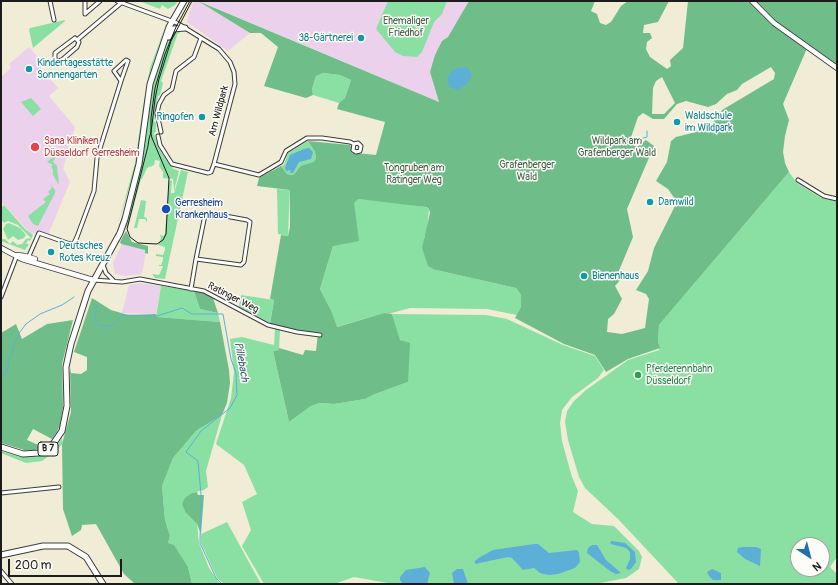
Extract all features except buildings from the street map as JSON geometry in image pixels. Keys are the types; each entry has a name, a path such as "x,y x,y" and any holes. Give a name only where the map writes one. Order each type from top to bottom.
{"main road":[{"name":"B 7","path":"1,447 19,453 33,454 48,449 58,438 66,415 67,360 83,304 93,280 116,239 117,230 129,200 138,164 150,84 172,21 184,1"},
{"name":"B 7","path":"163,45 173,29 185,28"},
{"path":"1,555 43,546 68,546 86,557 103,584"}],"street":[{"path":"50,1 54,20"},
{"path":"85,1 86,14 100,1"},
{"name":"Am Wildpark","path":"117,1 172,21 185,28 223,53 232,66 235,78 214,164"},
{"path":"752,1 783,30 837,68"},
{"path":"78,40 79,44 77,47 62,60 58,61 55,59 55,53 71,40 78,40 121,3"},
{"path":"161,132 157,113 159,104 164,95 172,89 176,71 194,57 201,38"},
{"path":"28,259 39,233 68,244 73,244 77,237 94,191 97,158 128,61 126,60 114,71 121,81"},
{"path":"158,136 160,145 172,164 208,173 211,172 214,164 258,175 280,162 286,151 307,138 343,141 354,144"},
{"path":"798,180 824,196 837,199"},
{"path":"191,289 196,259 206,214 247,220 250,222 244,262 241,265 196,259"},
{"path":"1,248 28,259 93,280"},
{"path":"1,297 17,255"},
{"path":"103,263 106,273 114,281"},
{"name":"Ratinger Weg","path":"93,280 114,281 140,279 204,291 268,324 290,330 320,335"},
{"path":"1,493 59,487"},
{"path":"1,571 12,584"}],"shaded area":[{"path":"194,1 198,1 250,33 228,51 187,22"},
{"path":"199,1 469,1 448,38 442,41 430,72 439,102"},
{"name":"Sana Kliniken Düsseldorf Gerresheim","path":"29,47 42,62 41,69 58,88 49,96 75,127 63,168 70,182 48,235 30,233 1,201 1,77 11,68 9,64"},
{"path":"122,244 146,250 141,274 125,276 115,274 113,263"},
{"path":"139,283 161,286 156,314 122,313 129,285"}],"green space":[{"path":"139,1 178,1 175,5 168,9 162,5 160,9"},
{"name":"Grafenberger Wald","path":"198,1 439,102 430,72 435,55 442,41 448,37 469,1 595,1 591,11 597,14 600,23 606,25 611,22 621,6 628,1 669,1 658,22 644,25 643,33 650,33 652,38 647,42 646,49 650,57 667,69 671,66 670,60 683,48 688,1 837,1 837,66 808,46 783,104 789,120 783,152 785,163 789,172 659,325 658,342 660,348 628,359 606,372 595,355 564,344 515,318 521,307 521,295 516,288 436,270 428,266 422,248 430,213 429,209 426,207 358,199 354,203 359,241 333,246 320,289 331,310 337,327 384,313 392,314 400,340 410,343 408,382 365,399 334,404 320,403 311,406 289,422 273,351 279,350 279,348 303,355 305,350 316,351 318,333 297,331 270,324 274,300 270,299 281,235 288,236 290,227 290,190 257,186 259,178 281,166 287,174 293,175 301,166 314,162 316,158 315,152 308,141 350,145 352,150 356,153 376,155 385,122 337,109 339,103 345,98 351,80 340,75 323,73 316,76 312,89 313,95 306,98 264,86 278,47 261,33 250,33","holes":["771,67 775,73 774,79 722,110 708,129 676,137 671,141 667,162 656,181 668,189 677,202 654,248 648,271 636,290 646,294 649,299 645,328 622,334 607,332 608,319 614,314 622,299 615,286 622,278 618,273 633,237 627,209 654,146 646,140 637,147 629,143 638,117 643,113 653,119 664,119 677,104 686,101 708,107 716,104 727,94 737,90 742,84","662,77 675,103 664,114 652,114 653,88 656,81"]},
{"name":"Ehemaliger Friedhof","path":"388,1 447,1 442,14 434,22 422,52 417,57 403,56 395,52 376,29"},
{"path":"65,20 33,48 29,30 30,28"},
{"path":"165,27 150,73 135,169 118,224 135,163 150,68"},
{"path":"178,29 180,34 178,33 161,81 163,83 160,95 158,96 154,121 156,123 156,131 154,133 158,147 167,161 173,166 172,168 179,171 174,191 173,179 163,178 163,172 159,166 160,161 155,160 154,165 147,168 141,179 128,227 123,226 156,70 172,33 176,33"},
{"path":"323,73 340,75 351,80 345,98 339,103 313,95 312,89 316,76"},
{"path":"31,98 41,109 33,116 21,102"},
{"path":"308,141 315,152 315,160 359,195 357,199 393,202 429,209 427,231 424,238 436,270 516,288 521,295 521,307 517,315 487,309 410,308 388,314 384,313 336,327 331,310 320,289 333,246 333,233 317,298 324,334 292,331 297,170 293,175 287,174 281,166 284,165 288,153"},
{"path":"61,150 60,157 56,156 53,162 57,166 59,185 53,175 51,166 53,165 47,162"},
{"path":"181,170 188,172 165,279 155,278 152,274 159,275 163,266 159,265 161,265 163,257 156,256 156,254 163,255 165,250 165,247 158,245 161,238 160,235 164,236 165,233 169,181 172,180 171,193 174,193"},
{"path":"789,172 797,183 821,198 837,201 837,557 830,567 837,574 837,584 679,584 618,519 585,488 579,477 568,440 565,422 567,411 574,401 586,390 628,360 659,350 659,325"},
{"path":"50,184 55,190 55,193 38,226 33,224 28,216 46,202 43,199 50,194 48,192 52,188"},
{"path":"277,189 290,190 288,236 278,234"},
{"path":"141,200 146,201 144,217 147,218 147,222 145,219 139,219 137,228 134,228"},
{"path":"4,205 25,229 33,235 30,241 28,240 26,244 29,244 25,250 1,241 1,239 5,239 10,244 13,241 17,245 22,244 26,239 31,238 18,225 8,221 4,223 1,219 1,208"},
{"path":"9,223 20,228 26,235 24,238 18,240 13,236 8,240 3,229 6,224"},
{"path":"126,231 132,242 148,246 148,254 145,253 145,250 121,244 120,242"},
{"path":"161,286 194,291 200,309 218,313 220,322 156,317"},
{"path":"194,291 203,292 213,298 218,313 200,309"},
{"path":"241,295 274,300 270,323 239,307"},
{"path":"92,298 111,310 128,315 156,314 157,317 220,322 229,370 230,383 227,403 222,415 196,431 173,458 162,486 165,520 170,536 168,543 174,545 188,567 192,584 135,584 124,574 96,524 82,525 81,530 72,536 63,509 62,444 71,412 70,367 71,373 81,374 87,370 87,357 74,352"},
{"path":"392,314 486,315 507,319 563,345 595,356 604,370 598,378 572,397 562,410 560,423 562,441 572,477 578,491 573,512 592,524 614,526 639,551 642,557 639,569 626,578 595,584 393,584 354,577 334,584 264,584 242,546 251,530 242,502 257,494 244,465 216,444 231,398 234,372 230,339 242,337 274,345 275,329 280,330 279,350 273,351 289,422 311,406 320,403 334,404 365,399 408,382 402,341 399,338"},
{"path":"73,320 62,364 63,407 60,425 57,432 52,439 33,429 27,440 43,447 35,450 24,450 1,443 1,333 16,324 22,339 47,324"},
{"path":"222,415 206,471 208,487 204,490 192,493 186,513 197,524 199,543 209,568 220,584 192,584 188,567 168,543 170,536 165,520 162,486 173,458 196,431"},
{"path":"62,438 62,444 58,449 42,461 26,463 1,453 1,451 21,457 35,457 44,455 55,448"},
{"path":"197,492 198,495 204,495 201,534 197,524 186,513 182,504 185,498 192,493"},
{"path":"227,522 261,584 224,584 217,578 201,543 201,534"}],"water":[{"path":"467,67 472,75 468,83 458,90 449,87 447,79 451,72 457,68"},
{"path":"309,148 313,152 311,159 299,162 293,173 290,173 291,171 288,170 287,172 285,168 290,155"},
{"path":"610,542 625,543 635,552 636,562 631,569 628,570 626,568 630,559 630,552 626,548 611,544"},
{"path":"538,544 549,553 577,550 579,553 580,562 575,568 558,574 549,575 540,573 534,568 523,570 512,558 508,557 475,564 475,561 480,557 493,550"},
{"path":"592,545 597,545 606,560 621,573 616,574 610,571 587,553 588,548"},
{"path":"756,547 761,549 760,566 745,559 737,552 738,548"},
{"path":"425,567 430,573 427,584 403,584 400,580 400,577 406,570"},
{"path":"457,569 463,569 468,584 454,584 452,573"},
{"path":"712,569 721,573 721,580 713,580 709,576 707,572"}],"waterway":[{"path":"640,139 647,137 647,131"},
{"name":"Pillebach","path":"1,375 7,371 10,356 13,354 12,350 19,333 26,324 40,314 62,305 74,297"},
{"name":"Pillebach","path":"95,304 97,307 95,314 96,322 99,326 111,326 122,315 157,316 182,308 192,314 223,314 231,359 236,373 237,395 230,408 201,431 186,452 198,461 201,494 200,543 216,578 222,584"}],"tram line":[{"path":"190,1 176,27 165,54 155,88 151,118 151,134 152,138 169,178 166,234 163,240 157,244 138,243 130,237 127,229 148,146 149,139 151,132 151,131 152,125 155,99 159,79 171,41 192,1"}],"place":[{"name":"38-Gärtnerei","path":"361,38"},
{"name":"Kindertagesstätte Sonnengarten","path":"29,69"},
{"name":"Ringofen","path":"202,117"},
{"name":"Waldschule im Wildpark","path":"677,122"},
{"name":"Sana Kliniken Düsseldorf Gerresheim","path":"35,147"},
{"name":"Damwild","path":"650,202"},
{"name":"Gerresheim Krankenhaus","path":"166,209"},
{"name":"Deutsches Rotes Kreuz","path":"51,252"},
{"name":"Bienenhaus","path":"584,276"},
{"name":"Pferderennbahn Düsseldorf","path":"638,375"}],"park label":[{"name":"Wildpark am Grafenberger Wald","path":"617,146"},
{"name":"Tongruben am Ratinger Weg","path":"414,174"}]}
